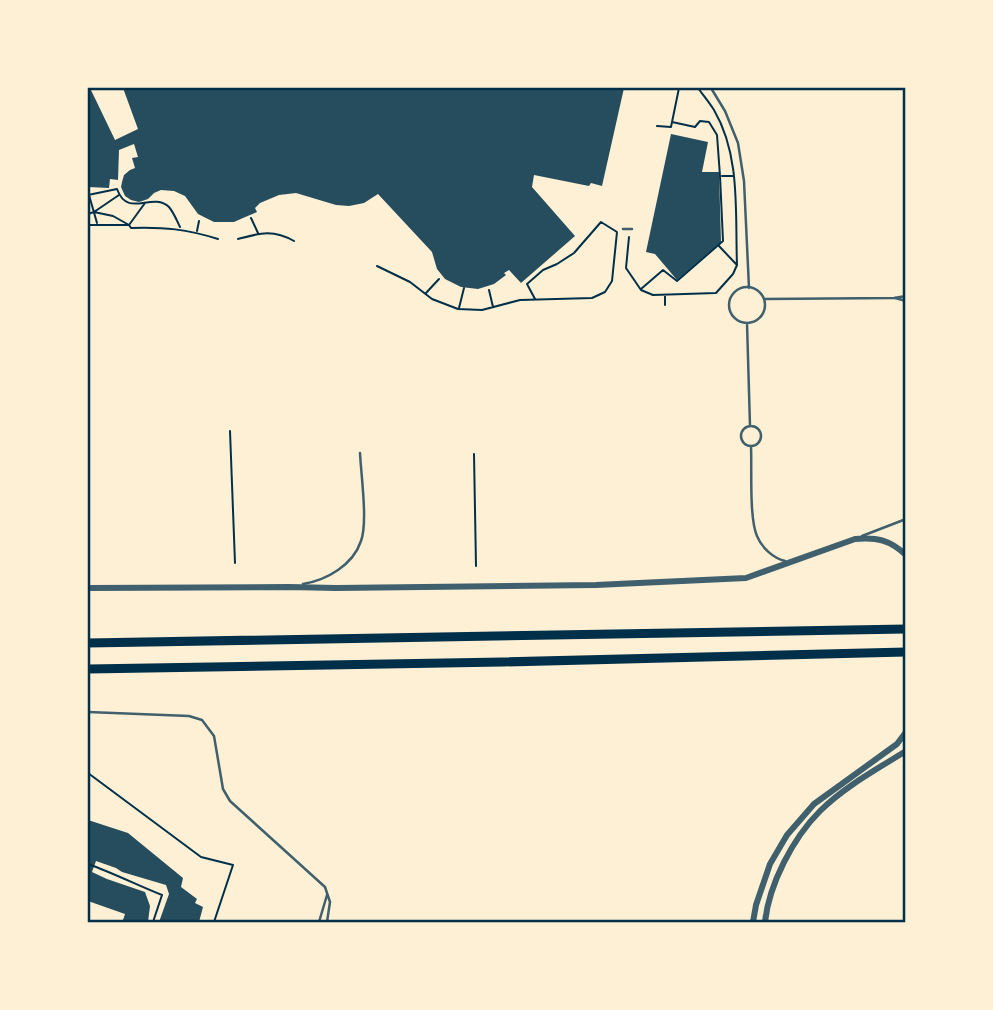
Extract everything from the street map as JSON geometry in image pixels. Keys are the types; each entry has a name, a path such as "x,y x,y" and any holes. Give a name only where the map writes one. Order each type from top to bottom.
{"highway":[{"path":"88,643 905,629"},
{"path":"88,669 905,652"}],"street":[{"path":"88,588 336,589 596,585 733,579 746,578 855,539 873,537 899,548 905,555"},
{"path":"753,922 770,864 788,835 814,804 897,744 905,732"},
{"path":"765,922 779,871 796,842 820,811 905,751"}],"lane":[{"path":"711,88 725,111 738,143 744,181 749,288"},
{"path":"623,229 631,229"},
{"path":"749,288 758,291 764,299 761,316 752,322 738,320 730,308 731,298 738,290 749,288"},
{"path":"764,299 905,296"},
{"path":"894,298 905,301"},
{"path":"747,323 750,426"},
{"path":"750,426 759,430 761,436 757,444 751,446 745,444 741,436 743,430 750,426"},
{"path":"751,446 757,537 772,555 791,562"},
{"path":"289,587 311,583 337,571 353,556 362,540 364,523 360,453"},
{"path":"855,539 905,519"},
{"path":"88,712 189,716 202,720 214,736 223,789 230,801 325,887 330,902 327,922"},
{"path":"319,922 327,895"}],"path":[{"path":"657,125 671,127 679,88"},
{"path":"631,229 625,268 641,290 653,295 716,293 733,274 737,265 733,166 715,111 698,88"},
{"path":"641,290 663,270 677,281 723,241 717,135 709,122 700,121 695,127 672,122"},
{"path":"720,176 734,176"},
{"path":"98,224 88,195 117,189 126,202 156,201 166,205 181,229"},
{"path":"88,214 119,195"},
{"path":"129,225 145,203"},
{"path":"94,212 113,216 131,229 181,229 218,239"},
{"path":"251,218 258,234"},
{"path":"197,232 199,221"},
{"path":"377,266 410,282 444,305 458,309 482,310 520,300 592,298 605,292 612,281 617,232 601,222 573,253 543,270 527,284 535,299"},
{"path":"88,225 129,225"},
{"path":"238,239 274,233 294,241"},
{"path":"719,246 737,265"},
{"path":"425,294 439,279"},
{"path":"458,309 464,288"},
{"path":"489,290 493,308"},
{"path":"665,295 665,305"},
{"path":"230,431 235,563"},
{"path":"474,454 476,566"},
{"path":"88,773 201,857 233,865 214,922"},
{"path":"88,864 162,895 153,922"}],"building":[{"path":"88,88 115,140 138,129 123,88 624,88 602,186 534,175 532,187 575,236 521,283 509,270 494,284 478,289 461,287 445,279 437,269 432,252 378,194 364,203 349,206 336,205 296,193 279,195 260,203 255,208 257,212 234,222 214,222 198,214 185,196 174,191 161,190 139,202 125,196 121,187 124,175 135,168 132,158 138,157 134,144 119,150 118,180 110,179 109,188 88,187"},
{"path":"671,134 708,142 702,172 719,172 721,242 677,280 655,254 646,252"},
{"path":"88,820 128,833 183,878 181,887 197,899 195,903 203,907 199,922 159,922 169,894 166,885 96,861 92,872 145,892 150,906 148,922 123,920 125,914 88,901"}]}
